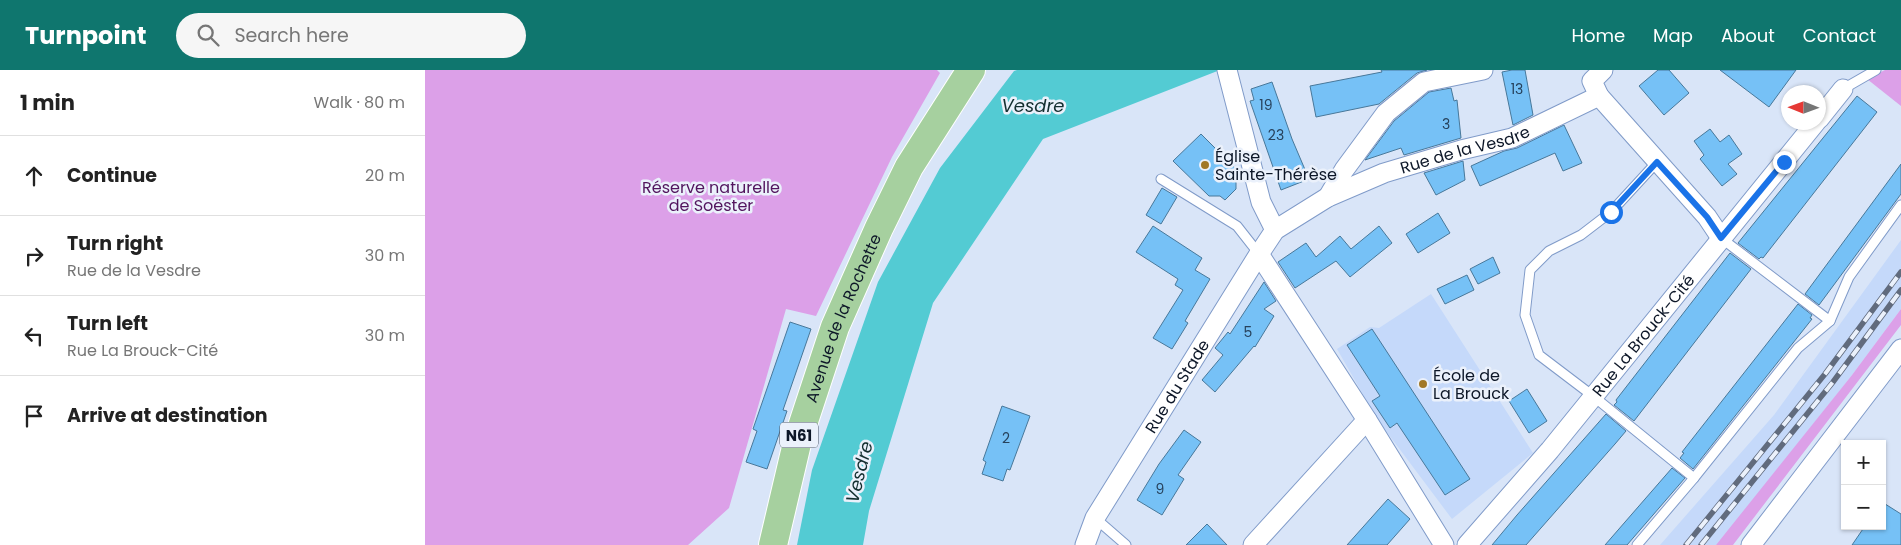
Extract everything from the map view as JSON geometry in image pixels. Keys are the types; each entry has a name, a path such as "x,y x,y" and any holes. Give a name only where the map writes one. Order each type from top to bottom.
{"main road":[{"name":"Avenue de la Rochette","path":"773,545 798,439 835,327 909,167 971,70"}],"street":[{"path":"1227,70 1261,202 1275,230"},
{"name":"Rue de la Vesdre","path":"1328,197 1344,170 1386,113 1424,82 1483,70"},
{"path":"1603,70 1592,81 1599,96 1707,217 1721,238"},
{"path":"1826,110 1843,89"},
{"name":"Rue de la Vesdre","path":"1275,230 1328,197 1384,174 1461,150 1512,138 1599,96"},
{"name":"Rue La Brouck-Cité","path":"1467,545 1550,450 1809,130"},
{"name":"Rue du Stade","path":"1085,545 1095,518 1275,230"},
{"path":"1259,254 1367,420 1444,545"},
{"path":"1751,545 1901,349"},
{"path":"1253,545 1367,420"}],"lane":[{"path":"1843,89 1876,70"},
{"path":"1657,162 1611,212 1581,235 1549,251 1531,270 1525,315 1539,355 1694,478"},
{"path":"1161,179 1237,226 1259,254"},
{"path":"1637,545 1694,478 1798,348 1830,321 1849,277 1901,205"},
{"path":"1721,238 1830,321"},
{"path":"1095,518 1126,545"}],"shaded area":[{"path":"1901,240 1901,309 1852,375 1743,513 1716,545 1660,545 1774,415"},
{"name":"École de La Brouck","path":"1431,294 1533,453 1452,519 1377,419 1337,349 1370,327 1379,328"}],"green space":[{"name":"Réserve naturelle de Soëster","path":"425,70 937,70 940,73 892,157 816,316 786,309 729,508 688,545 425,545"},
{"path":"1885,70 1901,70 1901,106 1867,79"},
{"path":"1901,309 1901,325 1733,545 1716,545 1852,375"}],"water":[{"name":"Vesdre","path":"1220,70 1043,139 933,303 869,511 863,545 797,545 812,470 878,282 940,168 1014,71"}],"building":[{"path":"1381,70 1427,70 1417,73 1379,104 1316,117 1310,86 1382,72"},
{"path":"1525,70 1533,115 1513,125 1502,72"},
{"path":"1658,70 1669,70 1689,93 1664,115 1639,86"},
{"path":"1720,70 1796,70 1785,85 1781,85 1781,91 1769,107"},
{"path":"1272,82 1292,139 1309,179 1281,190 1250,101 1254,100 1251,89"},
{"path":"1451,88 1454,101 1457,100 1461,138 1404,155 1401,148 1365,160 1394,121 1429,92"},
{"path":"1857,96 1877,112 1763,258 1759,259 1738,243"},
{"path":"1564,125 1582,163 1563,171 1555,153 1480,186 1471,166 1504,151 1517,148"},
{"path":"1710,129 1720,142 1729,135 1742,154 1728,164 1737,174 1722,186 1700,159 1704,155 1694,141"},
{"name":"Église Sainte-Thérèse","path":"1201,134 1236,169 1236,189 1225,200 1220,196 1209,196 1173,161"},
{"path":"1463,161 1465,180 1436,195 1424,173"},
{"path":"1901,164 1901,194 1819,305 1805,294"},
{"path":"1162,188 1177,197 1161,224 1146,215"},
{"path":"1438,213 1450,233 1418,253 1406,234"},
{"path":"1153,226 1202,258 1195,270 1210,279 1185,321 1188,323 1172,349 1153,338 1183,290 1175,285 1178,279 1136,252"},
{"path":"1379,226 1392,243 1350,277 1336,261 1295,288 1278,262 1306,243 1316,257 1340,236 1351,249"},
{"path":"1730,253 1751,269 1634,421 1614,405 1617,402 1616,400"},
{"path":"1493,257 1500,273 1478,284 1470,269"},
{"path":"1467,275 1474,290 1445,304 1437,289"},
{"path":"1264,282 1276,301 1264,309 1274,316 1255,347 1215,392 1202,380 1223,355 1215,348 1228,332 1230,334"},
{"path":"1798,304 1812,315 1810,318 1812,319 1693,469 1680,458 1684,453 1682,452"},
{"path":"790,322 811,329 783,410 787,411 767,469 746,462 757,431 753,429"},
{"path":"1372,329 1470,479 1445,495 1397,423 1390,428 1372,401 1380,396 1347,345"},
{"path":"1527,389 1547,421 1529,433 1509,401"},
{"path":"1002,406 1030,416 1010,470 1007,469 1003,481 982,474 986,462 983,460"},
{"path":"1606,414 1626,431 1615,444 1526,545 1492,545 1517,515"},
{"path":"1184,430 1201,442 1178,475 1184,479 1162,515 1137,500 1159,464"},
{"path":"1672,468 1685,478 1627,545 1605,545"},
{"path":"1388,499 1410,519 1387,545 1347,545"},
{"path":"1886,505 1901,514 1901,545 1852,545 1862,530 1886,530"},
{"path":"1207,524 1227,545 1186,545"}],"railway":[{"path":"1686,545 1825,374 1901,272"},
{"path":"1701,545 1833,382 1901,290"}],"place":[{"name":"Église Sainte-Thérèse","path":"1205,165"},
{"name":"École de La Brouck","path":"1423,384"}],"route":[{"path":"1611,212 1657,162 1707,217 1721,238 1784,162"}]}
